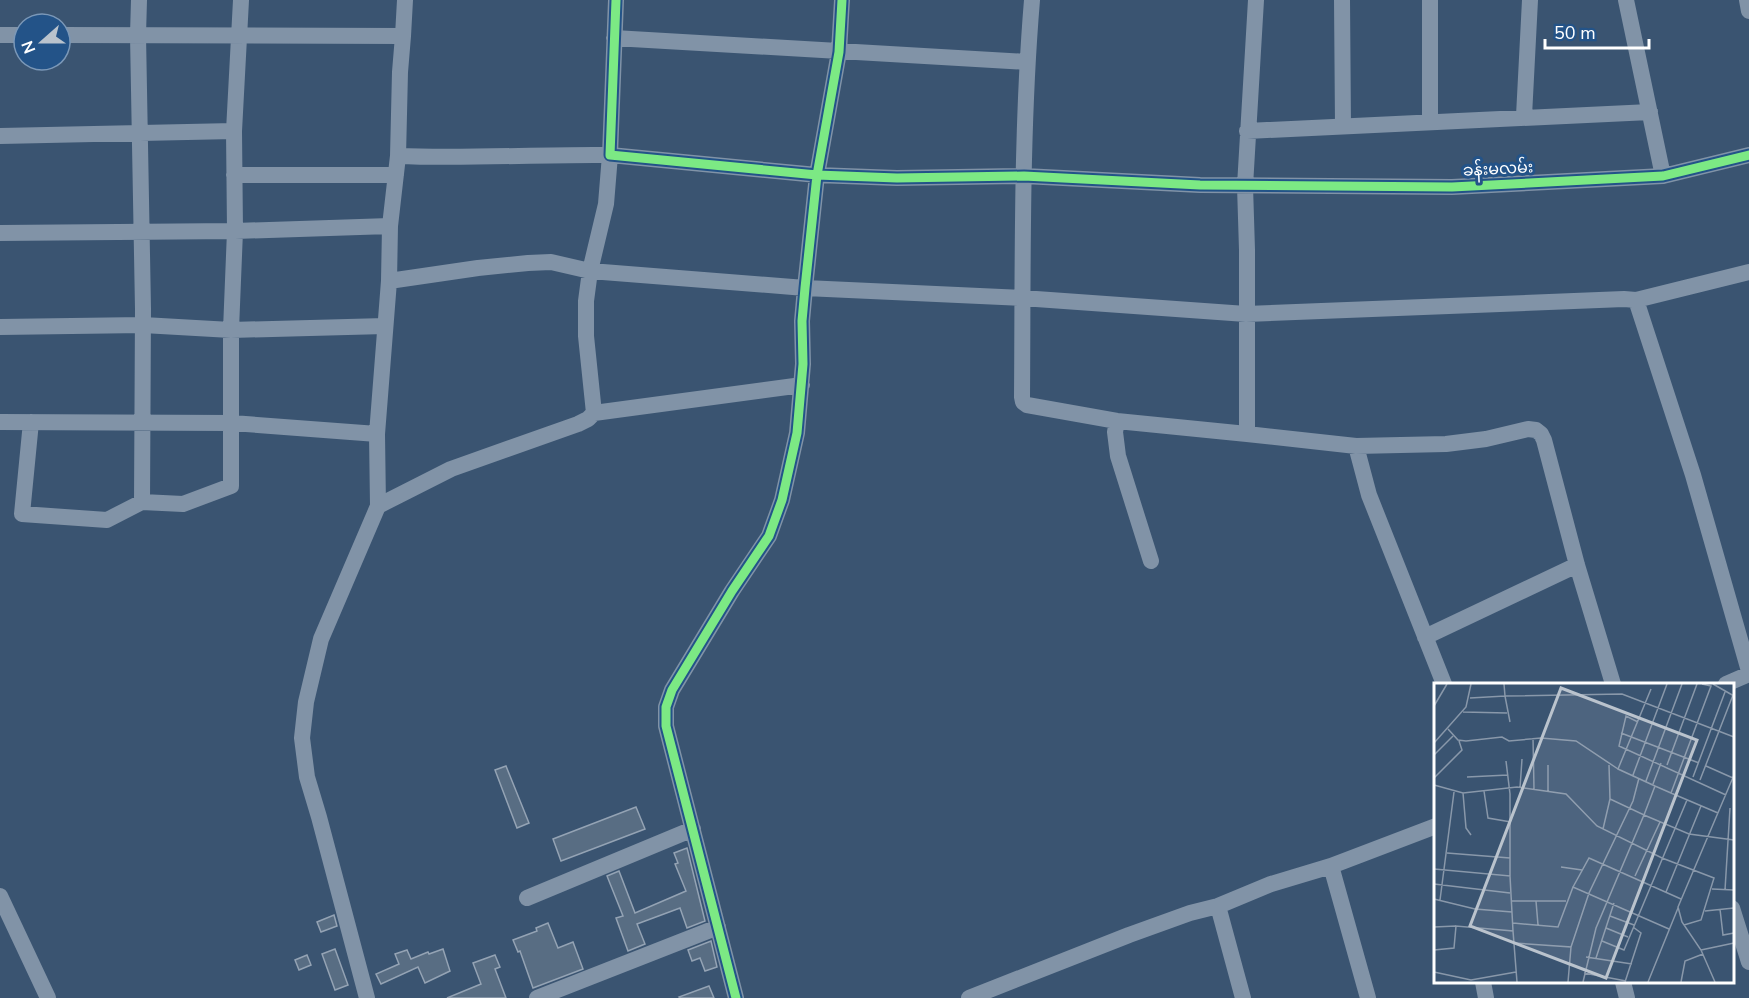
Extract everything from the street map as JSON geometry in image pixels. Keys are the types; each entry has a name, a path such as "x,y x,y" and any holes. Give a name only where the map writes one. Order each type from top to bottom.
{"street":[{"path":"139,0 143,325 142,502"},
{"path":"31,422 22,514 107,520 142,502 183,504 231,486 231,330 235,231 234,131 241,0"},
{"path":"367,998 307,777 302,738 306,702 321,639 378,506 377,434 389,281 390,226 398,156 405,0"},
{"path":"594,413 586,336 586,301 590,271 606,204 616,0"},
{"path":"736,998 666,726 666,707 672,690 732,591 769,536 782,500 797,433 802,385 805,288 817,175 839,52 842,0"},
{"path":"1032,0 1027,63 1024,176 1023,402 1028,405 1117,421 1356,446 1446,444 1486,439 1528,429 1536,430 1544,440 1577,565 1613,683"},
{"path":"1247,434 1245,186 1256,0"},
{"path":"1342,0 1343,126"},
{"path":"1430,0 1431,122"},
{"path":"1524,116 1530,0"},
{"path":"1626,0 1663,176"},
{"path":"1747,0 1749,11"},
{"path":"72,35 403,36"},
{"path":"614,38 1027,63"},
{"path":"1247,131 1524,116 1650,112"},
{"path":"0,136 234,131"},
{"name":"ခန်းမလမ်း","path":"398,156 610,155 817,175 897,178 1024,176 1245,186 1452,187 1663,176 1749,155"},
{"path":"234,175 396,175"},
{"path":"0,233 235,231 390,226"},
{"path":"389,281 478,268 551,262 590,271 805,288 1023,297 1246,314 1635,300 1749,272"},
{"path":"1635,300 1693,475 1749,672 1728,683"},
{"path":"0,327 143,325 231,330 385,326"},
{"path":"378,506 451,469 578,424 594,413 802,385"},
{"path":"1117,421 1115,432 1118,456 1151,561"},
{"path":"0,422 232,423 377,434"},
{"path":"1356,446 1369,495 1444,683"},
{"path":"1425,637 1577,565"},
{"path":"978,996 1129,935 1190,913 1218,906 1271,884 1331,866 1434,827"},
{"path":"527,898 693,829"},
{"path":"1331,866 1368,998"},
{"path":"0,897 48,998"},
{"path":"1218,906 1242,998"},
{"path":"1734,914 1749,962"},
{"path":"537,998 718,927"},
{"path":"1483,983 1486,998"},
{"path":"1623,983 1627,998"}],"building":[{"path":"506,766 529,823 517,828 495,770"},
{"path":"636,807 645,829 561,861 553,839"},
{"path":"687,848 705,921 687,928 680,908 637,924 645,944 628,951 616,918 623,916 607,876 619,871 635,913 686,891 675,864 678,863 674,853"},
{"path":"334,915 337,926 321,932 317,922"},
{"path":"548,923 558,948 573,942 583,969 533,988 520,951 518,952 513,940 537,931 536,928"},
{"path":"711,941 717,967 705,971 700,958 692,961 688,950"},
{"path":"335,949 348,985 335,990 322,954"},
{"path":"443,949 450,971 425,983 418,967 381,984 376,974 399,964 395,954 407,950 411,959"},
{"path":"307,955 311,965 299,970 295,960"},
{"path":"495,955 500,967 495,969 506,998 447,998 481,984 473,963"},
{"path":"709,986 714,998 679,997"}],"cycle path":[{"path":"616,0 610,155 817,175 897,178 1024,176 1200,185 1452,187 1663,176 1749,155"},
{"path":"736,998 666,726 666,707 672,690 732,591 769,536 782,500 797,433 803,364 802,321 805,288 817,175 839,52 842,0"}]}
